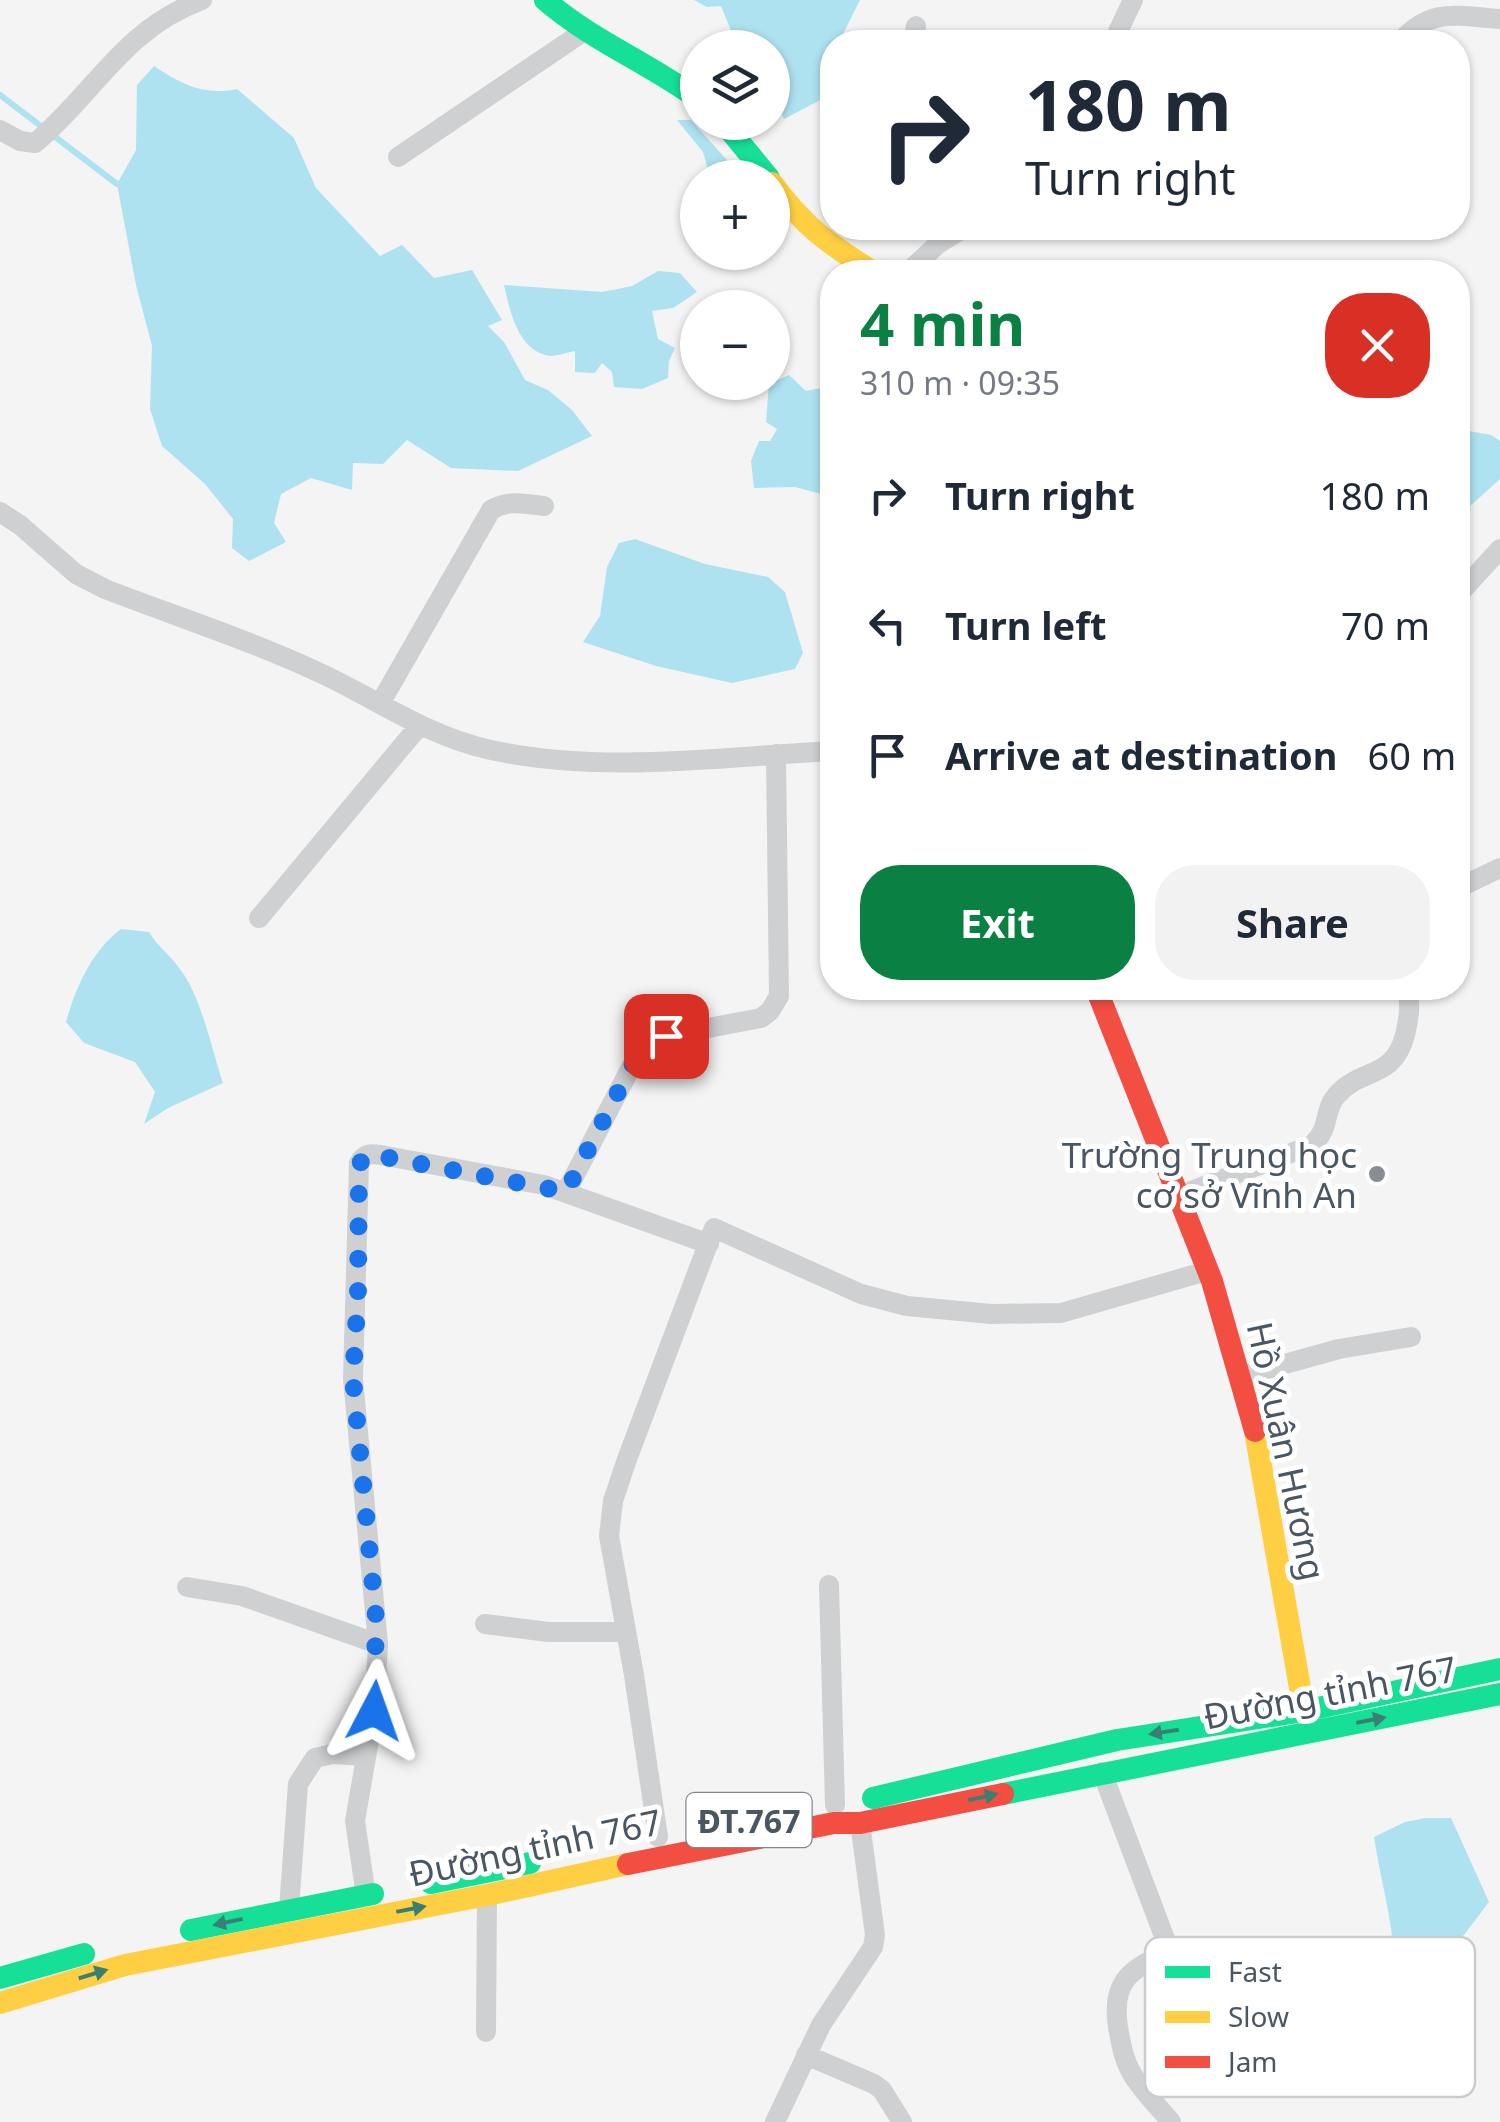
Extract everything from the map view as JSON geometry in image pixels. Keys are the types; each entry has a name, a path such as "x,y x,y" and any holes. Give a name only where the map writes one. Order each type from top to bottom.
{"main road":[{"path":"545,0 583,32 680,85"},
{"path":"738,140 754,160"},
{"path":"790,208 820,238"},
{"path":"823,240 855,260"},
{"name":"Hồ Xuân Hương","path":"1101,1000 1208,1271 1242,1376 1306,1722"},
{"name":"Đường tỉnh 767","path":"0,1978 88,1953 289,1909 658,1837 835,1804 910,1801 1102,1772 1500,1669"},
{"name":"Đường tỉnh 767","path":"0,2003 125,1965 487,1895 690,1850 834,1823 860,1823 910,1801 1117,1740 1306,1722 1500,1694"}],"street":[{"path":"0,130 30,144 40,138 120,52 176,9 202,0"},
{"path":"1119,30 1133,0"},
{"path":"1412,30 1422,20 1451,16 1500,19"},
{"path":"398,157 583,32"},
{"path":"917,260 933,240"},
{"path":"381,702 492,510 500,504 544,506"},
{"path":"0,512 76,574 105,589 313,670 381,702 419,726 487,749 531,758 640,763 820,752"},
{"path":"1470,582 1500,549"},
{"path":"259,918 419,726"},
{"path":"566,1192 640,1050 666,1036 761,1018 770,1012 779,996 776,754"},
{"path":"1470,882 1500,868"},
{"path":"1178,1196 1312,1145 1323,1136 1338,1092 1382,1070 1400,1053 1411,1007 1409,1000"},
{"path":"366,1896 355,1821 374,1711 378,1644 353,1379 359,1164 369,1154 566,1192 709,1244"},
{"path":"658,1837 609,1536 613,1502 714,1228 861,1294 908,1306 1018,1316 1061,1313 1208,1271"},
{"path":"1242,1376 1339,1349 1411,1337"},
{"path":"829,1585 835,1804"},
{"path":"187,1588 242,1596 378,1644"},
{"path":"485,1624 548,1632 626,1632"},
{"path":"289,1909 298,1784 315,1758 332,1754 366,1756"},
{"path":"1102,1772 1164,1937"},
{"path":"775,2122 821,2025 873,1947 875,1936 860,1823"},
{"path":"486,2032 487,1895"},
{"path":"1145,1963 1118,1990 1116,2014 1122,2051 1132,2074 1145,2090"},
{"path":"806,2055 874,2084 902,2122"},
{"path":"1151,2097 1171,2122"}],"water":[{"path":"694,0 860,0 845,30 820,30 820,100 790,116 790,30 731,30 721,6 707,7"},
{"path":"154,66 193,87 214,91 237,89 294,138 316,188 380,256 402,245 434,278 472,270 502,320 488,326 504,342 525,380 548,390 572,410 592,436 518,471 451,468 407,440 383,464 353,463 352,490 311,478 281,494 274,523 286,542 249,561 232,548 233,519 205,484 162,446 150,409 152,346 117,184 136,150 137,85"},
{"path":"693,140 709,140 727,160 705,160"},
{"path":"658,271 680,273 695,290 680,290 680,303 652,311 658,339 675,348 668,378 642,389 614,387 612,372 602,363 595,373 575,372 575,351 551,356 531,347 517,329 504,285 602,292 632,286"},
{"path":"790,376 806,391 820,388 820,494 795,487 754,488 751,461 759,441 770,441 777,429 766,422 768,400 790,400"},
{"path":"1470,431 1500,441 1500,479 1470,506"},
{"path":"635,539 705,564 768,577 785,592 803,653 795,669 732,683 656,666 583,642 600,616 607,567 619,543"},
{"path":"121,929 149,932 180,969 200,1008 223,1083 168,1108 144,1124 155,1092 135,1062 84,1043 66,1022 86,971 101,948"},
{"path":"1451,1818 1489,1902 1462,1937 1392,1937 1374,1837 1405,1822"}],"waterway":[{"path":"0,95 117,184"}],"traffic: fast":[{"path":"545,0 581,27 680,87"},
{"path":"738,140 754,160"},
{"path":"873,1798 1117,1740 1304,1711 1500,1669"},
{"path":"1003,1794 1500,1694"},
{"path":"431,1883 530,1863"},
{"path":"191,1930 373,1894"},
{"path":"0,1978 84,1954"}],"traffic: slow":[{"path":"790,205 820,235"},
{"path":"827,240 855,260"},
{"path":"1255,1431 1304,1711"},
{"path":"0,2003 125,1965 628,1864"}],"traffic: jam":[{"path":"1101,1000 1212,1281 1255,1431"},
{"path":"628,1864 1003,1794"}],"place":[{"name":"Trường Trung học cơ sở Vĩnh An","path":"1377,1174"}],"route":[{"path":"374,1711 378,1644 353,1379 362,1156 369,1154 566,1192 640,1050 666,1036"}]}
